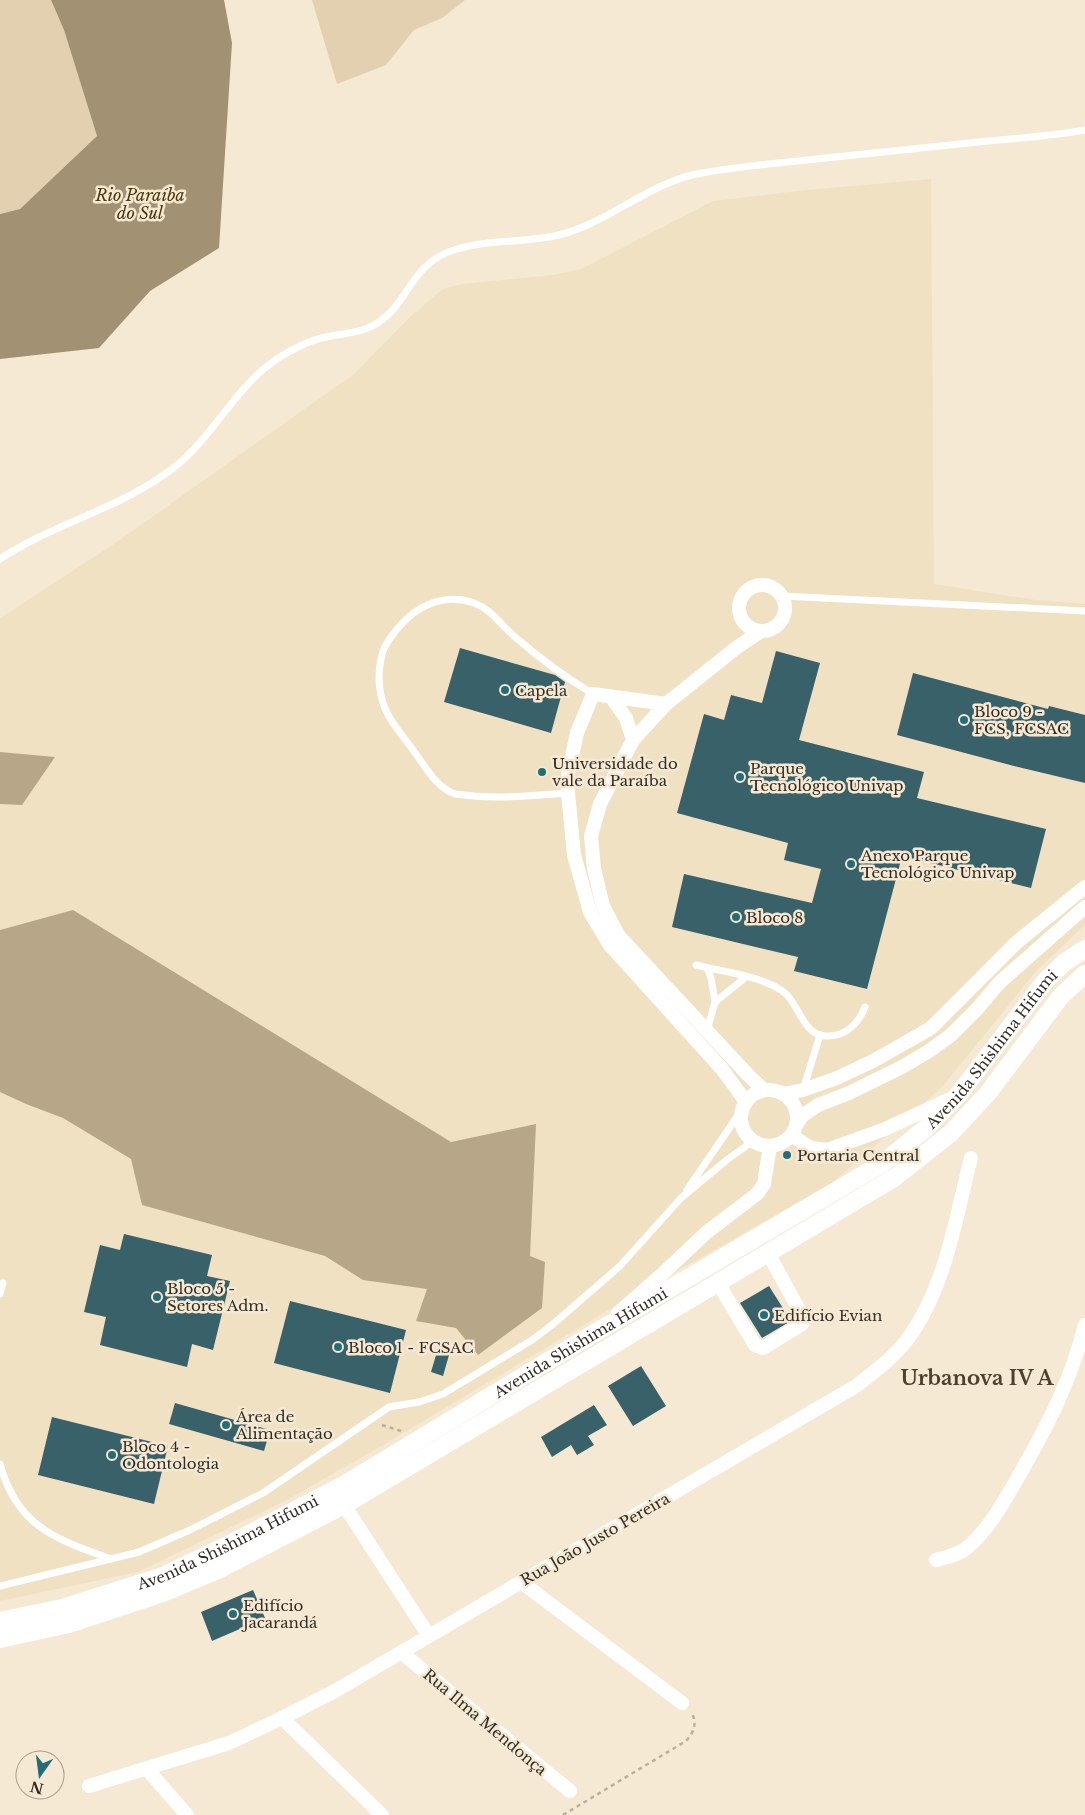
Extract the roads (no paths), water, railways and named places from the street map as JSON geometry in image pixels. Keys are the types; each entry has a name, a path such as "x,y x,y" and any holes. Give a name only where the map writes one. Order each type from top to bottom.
{"street":[{"path":"760,631 746,626 741,620 738,604 746,590 762,584 770,585 777,589 785,602 784,617 774,628 760,631 736,648 666,704 633,740 600,804 592,836 592,855 600,896 606,913 618,935 764,1090"},
{"path":"736,648 741,620"},
{"path":"666,704 593,694 577,733 568,774 574,855 590,912 609,944 722,1069 744,1106 742,1126 746,1135 761,1145 770,1146 785,1141 802,1116 818,1104 849,1092 902,1067 951,1035 971,1016 999,983 1085,907"},
{"path":"611,697 626,718 633,740"},
{"path":"783,1094 803,1090 837,1078 875,1060 931,1028 1017,942 1085,887"},
{"name":"Avenida Shishima Hifumi","path":"0,1621 62,1608 163,1576 342,1486 593,1334 883,1163 926,1128 959,1094 1046,980 1065,962 1085,949"},
{"name":"Avenida Shishima Hifumi","path":"0,1640 69,1624 163,1593 218,1570 344,1505 894,1178 951,1133 988,1093 1061,996 1085,974"},
{"path":"744,1106 756,1093 764,1090 773,1090 783,1094 795,1107 797,1116 793,1130"},
{"path":"793,1130 811,1148 827,1150 843,1146 884,1129 959,1094"},
{"path":"593,1334 659,1278 707,1232 757,1194 764,1184 770,1146"},
{"name":"Rua João Justo Pereira","path":"89,1786 229,1743 335,1691 856,1386 894,1355 907,1340 933,1295 944,1265 971,1158"},
{"path":"883,1163 894,1178"},
{"path":"718,1283 755,1344 763,1348 802,1324 804,1319 768,1253"},
{"path":"936,1560 955,1555 968,1547 992,1520 1008,1495 1054,1414 1068,1379 1085,1324"},
{"path":"344,1505 429,1636"},
{"path":"521,1582 682,1703"},
{"name":"Rua Ilma Mendonça","path":"401,1652 570,1791"},
{"path":"282,1718 382,1815"},
{"path":"147,1769 187,1815"}],"lane":[{"path":"0,559 41,535 127,497 162,476 178,465 262,370 275,360 311,342 325,337 364,330 379,322 390,312 417,274 434,260 450,251 558,235 585,226 664,184 692,175 754,166 1085,130"},
{"path":"782,596 1085,611"},
{"path":"568,793 483,797 454,794 442,786 431,776 386,710 381,696 380,665 384,650 404,620 416,610 432,602 457,599 473,602 487,609 514,636 562,674 593,694"},
{"path":"696,965 746,977 782,991 790,999 806,1026 820,1035 833,1036 845,1032 861,1018 865,1007"},
{"path":"707,968 715,1002 707,1031"},
{"path":"715,1002 746,977"},
{"path":"803,1090 820,1035"},
{"path":"0,1586 139,1552 190,1530 263,1493 388,1407 419,1402 443,1394 532,1340 587,1296 620,1266 681,1198 744,1106"},
{"path":"681,1198 753,1141"},
{"path":"0,1294 3,1283"},
{"path":"0,1464 12,1497 23,1512 38,1526 56,1538 111,1559"}],"water":[{"name":"Rio Paraíba do Sul","path":"51,0 224,0 232,43 219,248 150,291 99,348 0,359 0,214 20,209 97,136 64,30"}],"place":[{"name":"Capela","path":"505,690"},
{"name":"Bloco 9 - FCS, FCSAC","path":"964,720"},
{"name":"Universidade do vale da Paraíba","path":"542,772"},
{"name":"Parque Tecnológico Univap","path":"740,777"},
{"name":"Anexo Parque Tecnológico Univap","path":"851,864"},
{"name":"Bloco 8","path":"736,917"},
{"name":"Portaria Central","path":"787,1155"},
{"name":"Bloco 5 - Setores Adm.","path":"157,1297"},
{"name":"Edifício Evian","path":"764,1315"},
{"name":"Bloco 1 - FCSAC","path":"338,1347"},
{"name":"Área de Alimentação","path":"226,1425"},
{"name":"Bloco 4 - Odontologia","path":"112,1455"},
{"name":"Edifício Jacarandá","path":"233,1614"}],"district":[{"name":"Urbanova IV A","path":"977,1378"}]}
